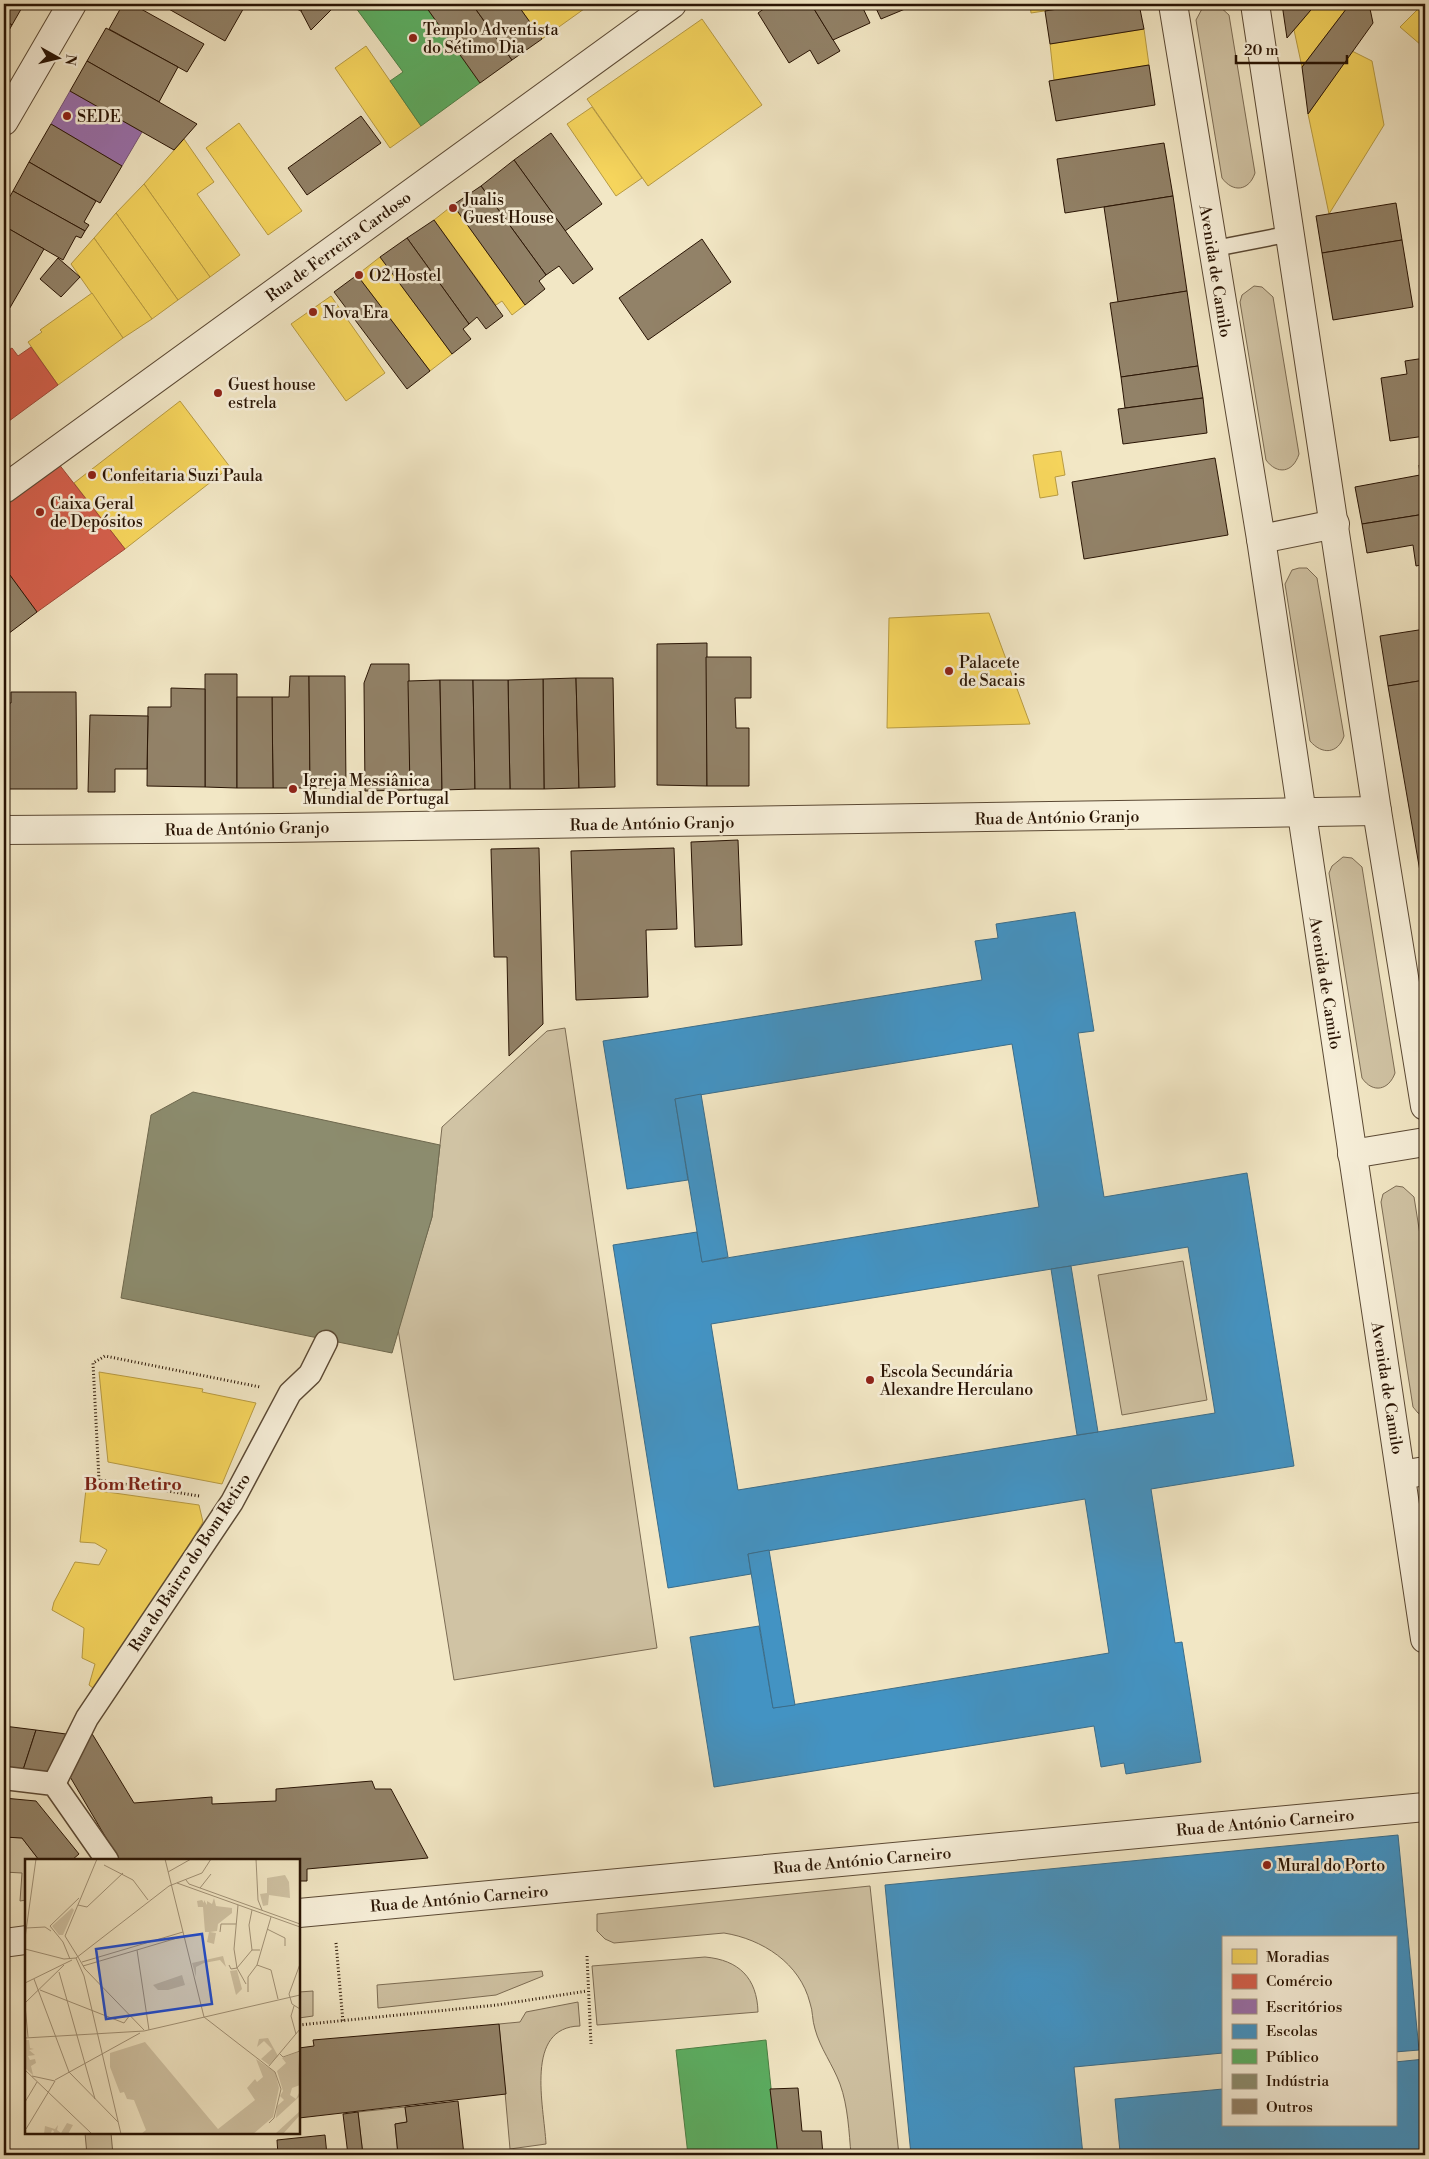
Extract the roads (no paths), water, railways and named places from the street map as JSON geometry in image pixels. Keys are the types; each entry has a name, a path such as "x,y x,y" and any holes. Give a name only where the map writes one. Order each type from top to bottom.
{"street":[{"path":"4,121 72,4"},
{"name":"Rua de Ferreira Cardoso","path":"4,488 672,4"},
{"name":"Avenida de Camilo","path":"1173,4 1261,539 1300,813 1352,1154 1413,1473 1425,1639"},
{"path":"1255,4 1425,1106"},
{"path":"1261,539 1335,524"},
{"path":"1300,813 1378,811"},
{"name":"Rua de António Granjo","path":"4,830 331,828 1300,813"},
{"path":"1352,1154 1425,1142"},
{"name":"Rua do Bairro do Bom Retiro","path":"54,1784 87,1718 232,1502 290,1393 310,1374 326,1342"},
{"path":"4,1778 54,1784 106,1859"},
{"name":"Rua de António Carneiro","path":"300,1913 1425,1807"},
{"path":"4,1943 25,1940"}],"lane":[{"path":"1212,249 1289,234"}],"place":[{"name":"Templo Adventista do Sétimo Dia","path":"413,38"},
{"name":"SEDE","path":"67,116"},
{"name":"Jualis Guest House","path":"453,208"},
{"name":"O2 Hostel","path":"359,275"},
{"name":"Nova Era","path":"313,312"},
{"name":"Guest house estrela","path":"218,393"},
{"name":"Confeitaria Suzi Paula","path":"92,475"},
{"name":"Caixa Geral de Depósitos","path":"40,512"},
{"name":"Palacete de Sacais","path":"949,671"},
{"name":"Igreja Messiânica Mundial de Portugal","path":"293,789"},
{"name":"Escola Secundária Alexandre Herculano","path":"870,1380"},
{"name":"Mural do Porto","path":"1267,1865"}],"district":[{"name":"Bom Retiro","path":"133,1484"}]}
